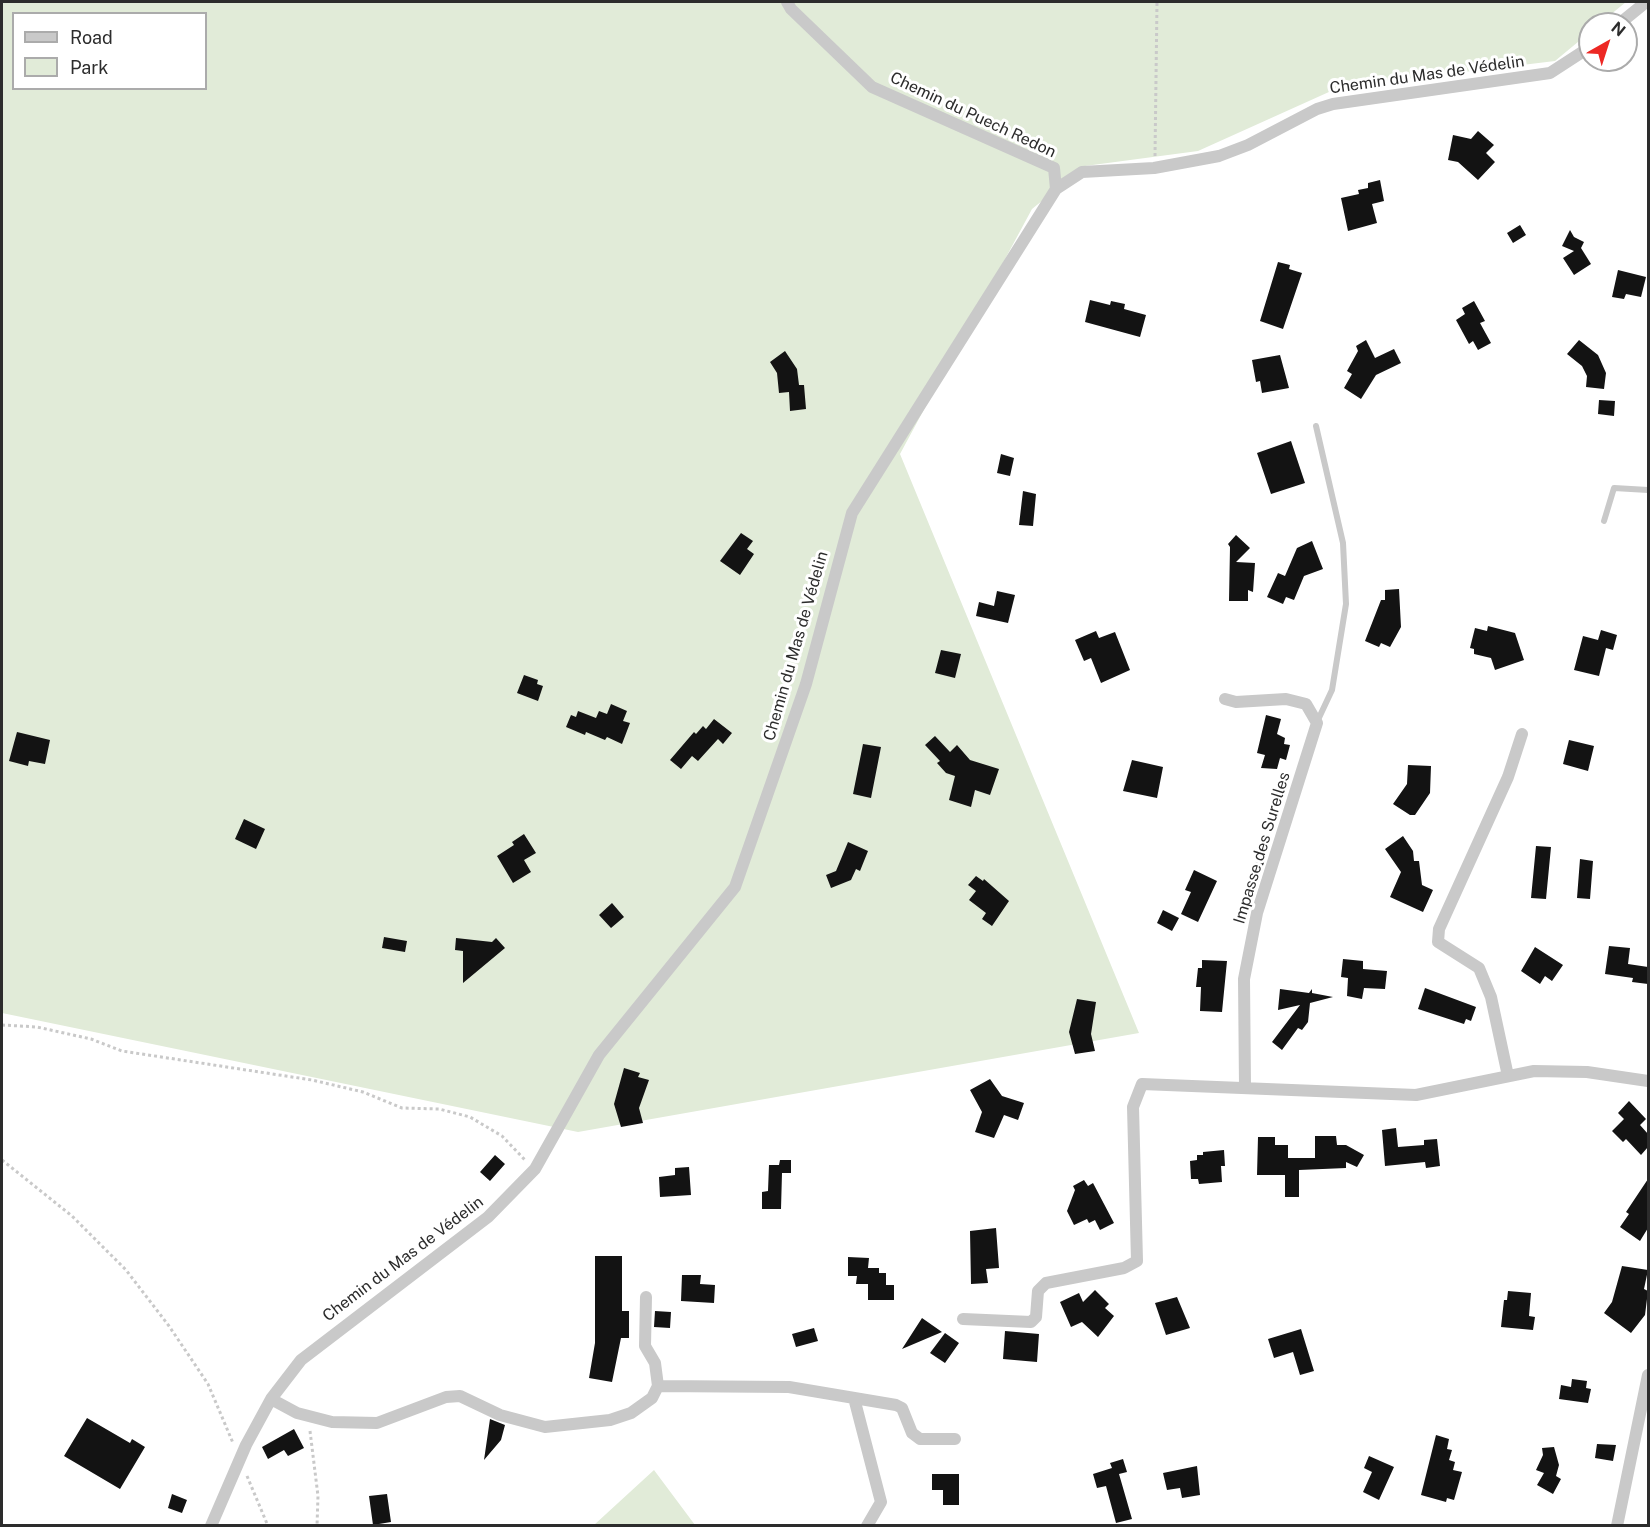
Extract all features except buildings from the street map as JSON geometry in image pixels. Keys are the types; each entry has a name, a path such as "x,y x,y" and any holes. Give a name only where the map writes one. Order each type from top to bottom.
{"street":[{"name":"Chemin du Puech Redon","path":"788,2 791,9 872,87 1053,168 1056,189"},
{"path":"1633,12 1646,2"},
{"name":"Chemin du Mas de Védelin","path":"211,1526 240,1460 271,1399 301,1360 488,1217 535,1169 599,1055 735,887 806,684 852,513 1056,189 1082,172 1154,168 1234,151 1292,120 1333,104 1551,73 1578,55"},
{"path":"1225,699 1236,702 1286,699 1296,701 1306,704 1317,723"},
{"name":"Impasse des Surelles","path":"1245,1087 1244,979 1257,913 1317,723"},
{"path":"1508,1076 1491,997 1479,968 1438,942 1439,929 1508,777 1522,734"},
{"path":"963,1319 1031,1322 1036,1317 1038,1292 1046,1283 1124,1268 1137,1261 1132,1107 1142,1084 1245,1087 1276,1092 1416,1095 1534,1071 1587,1072 1648,1081"},
{"path":"271,1399 297,1413 332,1422 377,1423 447,1397 460,1396 509,1418 545,1427 610,1420 631,1413 652,1398 658,1386 655,1363 645,1346 646,1297"},
{"path":"1617,1526 1648,1375"},
{"path":"658,1386 789,1388 855,1398 902,1408 912,1433 920,1439 955,1439"},
{"path":"855,1398 881,1502 867,1526"}],"lane":[{"path":"1316,426 1332,486 1343,543 1346,604 1332,690 1317,723"},
{"path":"1604,520 1614,488 1648,490"}],"path":[{"path":"1154,168 1156,2"},
{"path":"2,1025 37,1027 92,1039 122,1051 312,1080 363,1092 402,1108 439,1110 470,1117 502,1136 535,1169"},
{"path":"2,1160 72,1216 126,1270 169,1326 208,1384 268,1526"},
{"path":"297,1413 311,1432 315,1453 318,1496 317,1526"}],"green space":[{"path":"2,2 1626,2 1614,12 1578,12 1578,42 1555,61 1340,87 1198,151 1085,166 1032,209 900,454 1139,1033 578,1132 2,1013"},
{"path":"654,1470 695,1525 594,1525"}]}
